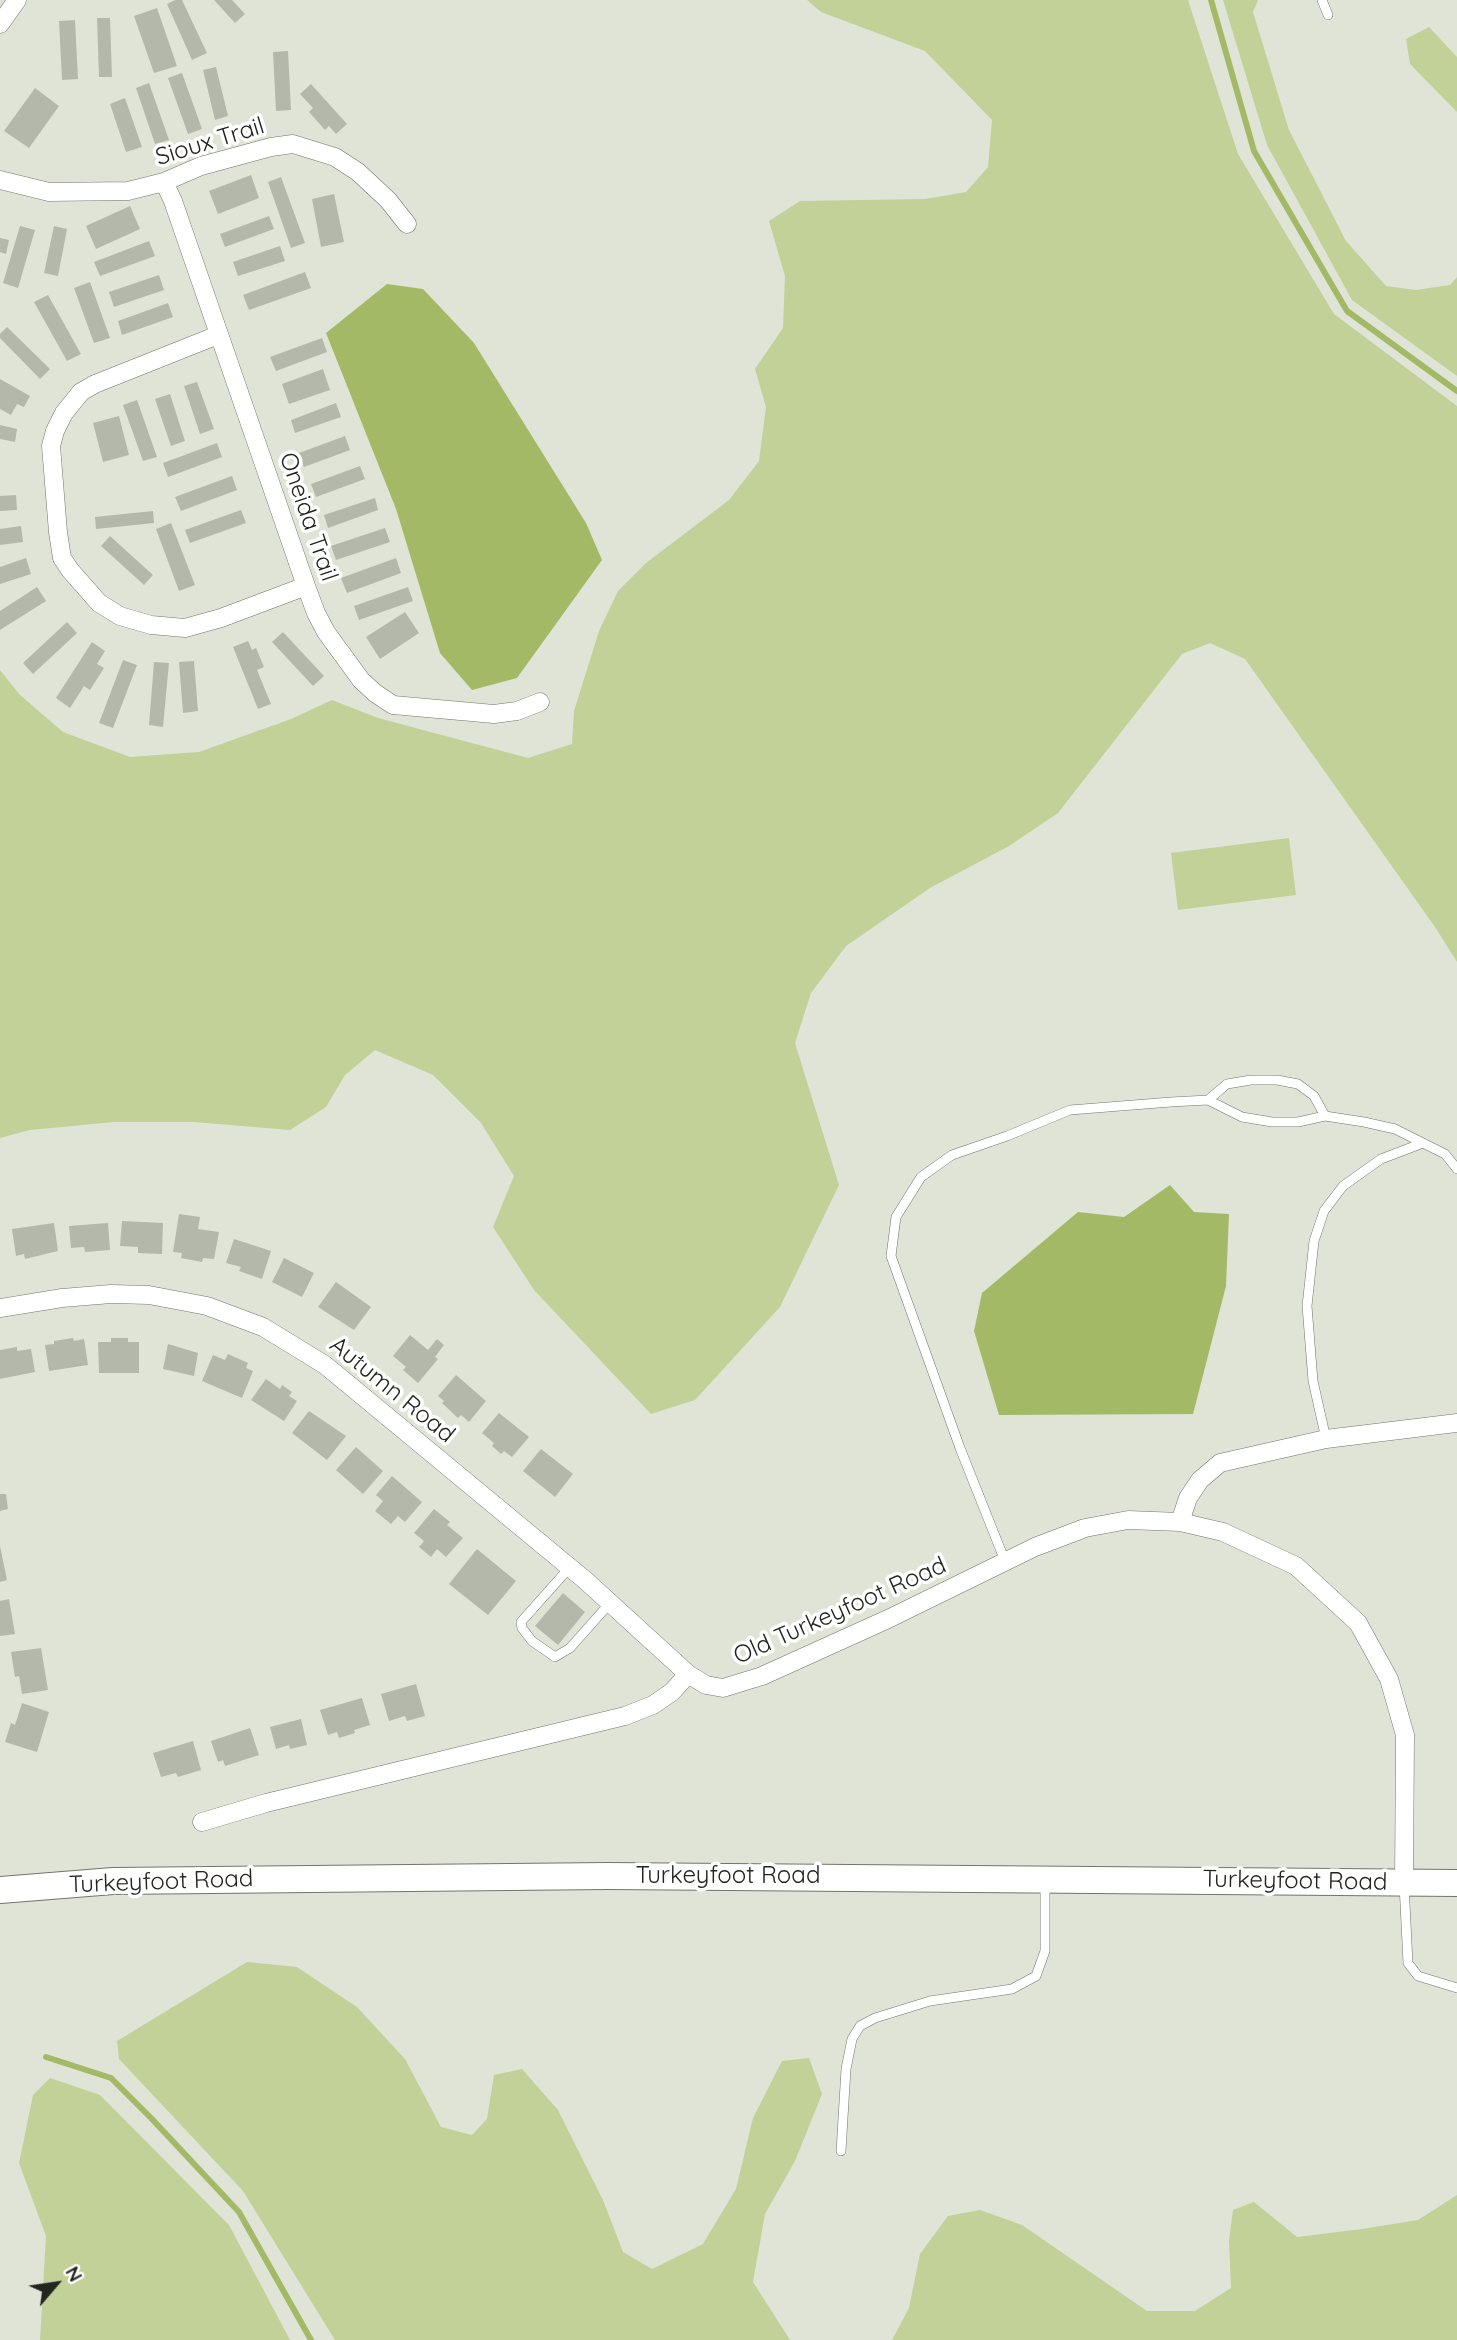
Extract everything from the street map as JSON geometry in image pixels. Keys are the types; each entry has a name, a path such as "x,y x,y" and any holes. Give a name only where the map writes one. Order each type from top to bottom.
{"main road":[{"name":"Turkeyfoot Road","path":"0,1890 113,1881 608,1876 1457,1883"}],"street":[{"path":"0,24 17,0"},
{"name":"Sioux Trail","path":"0,180 49,192 128,191 164,182 201,166 271,147 293,144 335,157 358,172 388,200 407,224"},
{"name":"Oneida Trail","path":"164,182 173,201 306,586 326,632 362,680 393,705 494,714 517,711 540,702"},
{"path":"218,335 95,384 81,392 64,413 51,446 62,558 69,570 99,603 121,616 152,625 185,628 221,618 306,586"},
{"name":"Autumn Road","path":"0,1308 74,1297 149,1295 207,1306 263,1327 325,1365 570,1567 688,1674"},
{"path":"1180,1522 1188,1498 1200,1480 1220,1463 1326,1439 1457,1423"},
{"name":"Old Turkeyfoot Road","path":"688,1674 706,1685 723,1688 762,1676 888,1619 1035,1546 1085,1528 1128,1520 1180,1522 1223,1532 1296,1566 1358,1623 1389,1679 1405,1735 1404,1883"},
{"path":"202,1822 266,1803 625,1716 653,1705 672,1692 688,1674"}],"lane":[{"path":"1322,0 1328,15"},
{"path":"1208,1100 1227,1084 1251,1080 1278,1080 1298,1084 1314,1096 1325,1116"},
{"path":"1006,1561 960,1448 891,1256 896,1217 921,1177 952,1155 1070,1111 1208,1100 1242,1117 1272,1122 1298,1122 1325,1116 1395,1129 1445,1154 1457,1169"},
{"path":"1326,1439 1313,1381 1307,1306 1314,1241 1324,1211 1343,1186 1381,1159 1423,1143"},
{"path":"570,1567 521,1622 522,1628 533,1641 555,1657 570,1648 610,1603"},
{"path":"841,2151 846,2069 852,2039 860,2026 874,2018 930,2001 1012,1989 1036,1976 1045,1951 1045,1879"},
{"path":"1404,1883 1408,1963 1418,1976 1457,1988"}],"shaded area":[{"path":"807,0 1188,0 1238,154 1334,314 1457,406 1457,962 1245,659 1210,643 1182,654 1058,813 1009,846 930,888 846,946 811,993 795,1043 839,1185 780,1307 695,1400 651,1414 534,1290 493,1227 514,1176 481,1123 433,1075 375,1050 345,1075 326,1107 290,1130 194,1122 114,1122 30,1130 0,1138 0,670 19,694 63,732 130,757 199,752 291,719 332,700 378,718 528,758 572,744 574,711 599,631 618,591 646,563 729,500 759,461 766,407 755,369 783,328 785,276 769,221 800,201 925,199 966,192 988,167 992,120 925,51 821,12"},
{"path":"1223,0 1258,0 1253,12 1289,130 1346,241 1386,286 1416,290 1450,285 1457,277 1457,376 1352,300 1267,145"},
{"path":"1429,27 1457,57 1457,112 1410,64 1406,39"},
{"path":"387,284 423,289 474,343 586,523 602,560 517,678 472,690 440,653 396,509 326,333"},
{"path":"1289,838 1296,895 1178,910 1171,853"},
{"path":"1170,1185 1194,1212 1229,1214 1226,1286 1193,1414 999,1415 974,1331 982,1293 1078,1212 1124,1217"},
{"path":"247,1962 297,1967 357,2007 405,2059 441,2127 472,2135 487,2119 494,2075 522,2069 558,2110 603,2200 623,2252 652,2269 703,2244 736,2189 753,2118 782,2061 809,2058 822,2094 795,2161 765,2214 753,2282 790,2340 335,2340 243,2191 119,2059 117,2041"},
{"path":"50,2078 100,2095 229,2225 290,2340 40,2340 46,2236 19,2163 33,2095"},
{"path":"1457,2195 1457,2340 892,2340 909,2308 920,2254 948,2216 980,2210 1022,2225 1147,2311 1195,2311 1231,2288 1229,2241 1233,2210 1254,2202 1297,2237 1418,2220"}],"building":[{"path":"182,0 207,53 192,60 167,4"},
{"path":"214,0 232,0 245,14 235,23"},
{"path":"157,8 177,66 154,73 134,16"},
{"path":"97,18 110,18 112,77 99,77"},
{"path":"75,20 78,79 62,80 59,21"},
{"path":"288,51 291,110 276,111 273,52"},
{"path":"216,67 228,116 215,120 203,70"},
{"path":"182,73 202,129 188,134 168,78"},
{"path":"149,83 169,140 155,144 136,88"},
{"path":"311,84 347,124 336,134 329,126 325,130 309,112 313,108 300,94"},
{"path":"35,88 59,106 29,148 4,131"},
{"path":"125,98 142,147 126,152 110,104"},
{"path":"251,175 259,198 218,214 209,191"},
{"path":"281,177 305,243 291,248 268,182"},
{"path":"334,194 344,242 321,247 312,199"},
{"path":"130,206 140,229 96,249 86,226"},
{"path":"269,216 274,229 225,247 220,234"},
{"path":"20,226 35,230 18,288 3,283"},
{"path":"54,226 67,229 58,276 44,273"},
{"path":"0,238 9,240 6,254 0,252"},
{"path":"149,241 155,256 100,276 94,262"},
{"path":"280,246 285,261 238,276 233,262"},
{"path":"305,272 311,288 249,310 243,295"},
{"path":"159,275 164,290 114,307 109,292"},
{"path":"90,282 110,338 94,343 74,288"},
{"path":"48,295 81,354 67,361 34,302"},
{"path":"168,303 173,317 122,335 118,321"},
{"path":"7,327 50,369 40,379 0,338 0,334"},
{"path":"322,338 327,352 276,371 270,357"},
{"path":"323,369 330,390 289,404 282,384"},
{"path":"0,379 30,396 24,407 17,404 11,415 0,409"},
{"path":"197,382 214,429 200,434 184,386"},
{"path":"170,394 185,441 171,446 155,399"},
{"path":"137,400 157,457 143,461 123,405"},
{"path":"336,403 341,417 295,433 291,420"},
{"path":"119,416 129,455 103,462 93,423"},
{"path":"0,425 17,429 15,442 0,439"},
{"path":"345,436 350,450 304,467 299,453"},
{"path":"217,443 222,457 168,477 163,463"},
{"path":"360,466 365,479 316,497 311,484"},
{"path":"232,476 237,490 181,511 175,497"},
{"path":"16,495 17,510 0,511 0,496"},
{"path":"375,498 378,510 328,528 324,515"},
{"path":"241,510 246,523 190,543 185,530"},
{"path":"153,511 154,523 96,529 95,517"},
{"path":"171,523 195,585 179,591 156,529"},
{"path":"21,526 23,542 0,545 0,529"},
{"path":"385,528 390,542 336,560 331,546"},
{"path":"110,536 153,575 144,585 101,546"},
{"path":"26,558 31,574 0,584 0,567"},
{"path":"396,558 401,573 347,593 341,578"},
{"path":"37,587 46,601 0,630 0,611"},
{"path":"408,587 413,601 359,620 354,606"},
{"path":"405,612 419,633 380,659 366,637"},
{"path":"67,622 77,633 33,674 23,663"},
{"path":"283,632 324,676 313,686 272,642"},
{"path":"248,641 252,650 256,648 264,667 257,670 271,704 258,709 233,647"},
{"path":"92,642 105,651 97,664 104,668 90,690 84,686 70,708 56,698"},
{"path":"123,660 137,665 113,728 99,723"},
{"path":"194,661 198,711 183,713 179,662"},
{"path":"154,662 169,663 163,727 149,725"},
{"path":"179,1214 200,1217 198,1229 219,1232 214,1259 203,1258 202,1262 181,1258 182,1253 173,1252"},
{"path":"122,1221 163,1223 162,1254 138,1253 138,1247 120,1246"},
{"path":"54,1223 58,1251 25,1259 24,1254 16,1256 12,1229"},
{"path":"108,1223 110,1250 85,1252 84,1247 71,1248 69,1226"},
{"path":"234,1239 271,1251 262,1279 239,1271 241,1267 226,1263"},
{"path":"284,1258 314,1273 302,1297 272,1282"},
{"path":"336,1282 371,1307 354,1330 318,1307"},
{"path":"410,1335 428,1350 437,1339 444,1345 435,1357 438,1359 418,1383 403,1370 406,1367 393,1356"},
{"path":"73,1338 74,1341 84,1339 88,1365 49,1371 45,1345"},
{"path":"111,1338 128,1338 128,1342 139,1342 139,1373 99,1373 98,1342 111,1342"},
{"path":"168,1344 198,1353 194,1376 163,1369"},
{"path":"17,1347 17,1351 31,1349 35,1372 0,1379 0,1350"},
{"path":"228,1354 248,1363 246,1368 253,1371 242,1398 202,1381 213,1355 225,1360"},
{"path":"456,1375 486,1401 469,1422 461,1415 458,1418 438,1396"},
{"path":"266,1379 280,1389 282,1385 292,1392 289,1396 297,1401 284,1421 251,1400"},
{"path":"309,1411 346,1436 327,1460 292,1433"},
{"path":"499,1413 529,1437 512,1457 504,1451 501,1454 492,1446 494,1443 482,1433"},
{"path":"356,1447 383,1471 363,1494 336,1470"},
{"path":"541,1449 573,1474 555,1497 523,1471"},
{"path":"392,1476 422,1502 405,1522 398,1516 391,1524 375,1511 383,1501 376,1495"},
{"path":"0,1494 6,1494 8,1509 0,1511"},
{"path":"434,1509 450,1522 447,1525 463,1538 446,1557 437,1549 431,1557 419,1547 424,1541 414,1533"},
{"path":"0,1546 7,1580 0,1582"},
{"path":"477,1549 516,1581 488,1615 449,1584"},
{"path":"563,1593 585,1612 558,1645 535,1626"},
{"path":"9,1599 15,1634 0,1636 0,1601"},
{"path":"41,1648 48,1690 22,1694 19,1676 15,1677 11,1652"},
{"path":"416,1684 425,1716 407,1721 405,1716 389,1721 381,1694"},
{"path":"362,1698 370,1725 339,1738 337,1732 328,1735 320,1710"},
{"path":"22,1703 49,1712 37,1752 5,1742 11,1723 15,1725"},
{"path":"301,1719 307,1745 290,1749 289,1745 276,1749 270,1727"},
{"path":"250,1728 259,1755 225,1766 223,1760 218,1762 211,1741"},
{"path":"193,1741 201,1770 178,1777 176,1773 161,1777 153,1753"}],"waterway":[{"path":"1211,0 1254,151 1347,311 1457,391"},
{"path":"46,2057 111,2078 151,2118 239,2212 311,2340"}]}
